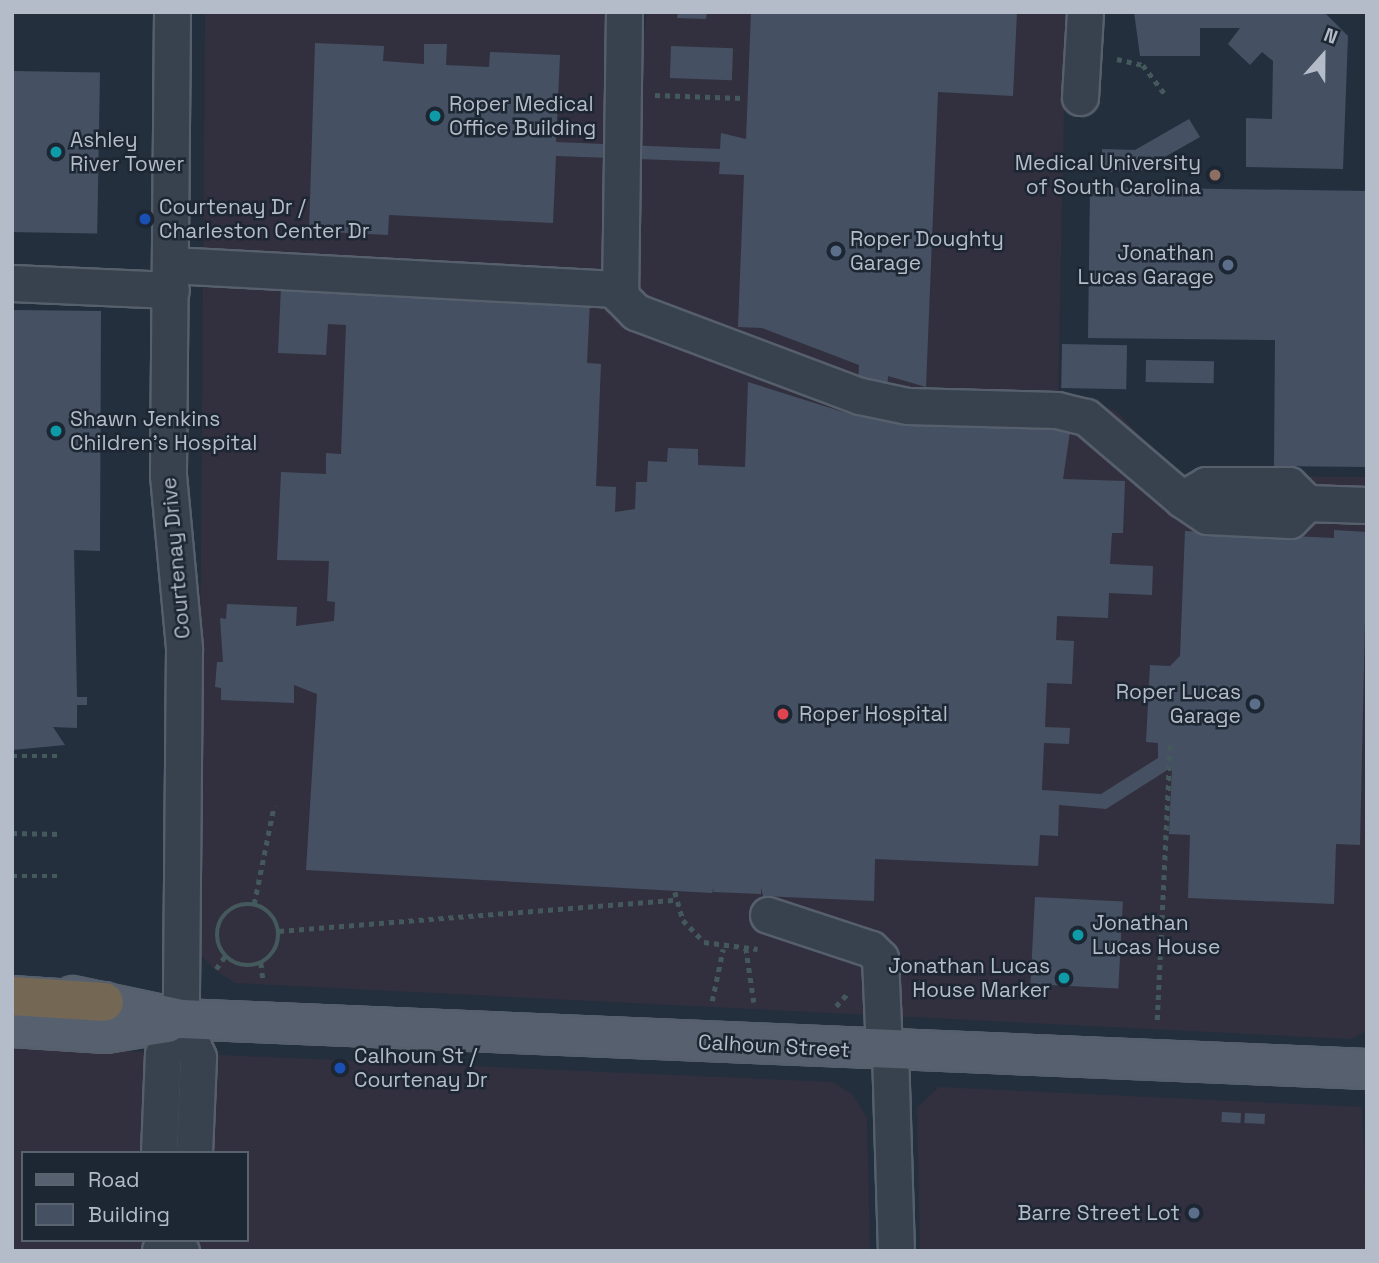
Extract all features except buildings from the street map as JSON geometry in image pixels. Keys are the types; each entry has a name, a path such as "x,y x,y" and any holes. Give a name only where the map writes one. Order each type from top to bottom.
{"highway":[{"path":"12,996 104,1002"}],"main road":[{"name":"Calhoun Street","path":"12,984 181,1019 887,1051 1367,1069"},
{"name":"Calhoun Street","path":"12,1027 106,1033 181,1019"}],"street":[{"name":"Courtenay Drive","path":"172,12 168,475 184,649 181,1019"},
{"path":"624,12 620,289 636,312 687,336 860,396 908,406 1057,410 1086,416 1182,499 1206,485 1289,485 1307,503 1367,505"},
{"path":"1080,97 1085,12"},
{"path":"12,284 171,277 620,289"},
{"path":"768,915 872,949 880,958 896,1251"},
{"path":"159,1151 163,1054 181,1019"},
{"path":"181,1019 198,1057 194,1151"}],"path":[{"path":"1117,53 1116,63 1143,65 1166,96"},
{"path":"642,94 742,98"},
{"path":"1157,1020 1170,743"},
{"path":"12,756 62,757"},
{"path":"254,904 274,806"},
{"path":"12,834 60,834"},
{"path":"12,876 60,876"},
{"path":"279,931 676,900"},
{"path":"254,904 270,913 279,931 276,950 261,963 242,965 225,956 217,937 223,917 240,905 254,904"},
{"path":"712,1001 723,948"},
{"path":"746,948 754,1002"},
{"path":"215,970 225,956"},
{"path":"261,963 263,980"}],"shaded area":[{"name":"Roper Hospital","path":"205,12 607,12 641,58 647,12 1066,12 1058,396 1093,399 1118,413 1177,475 1367,477 1367,1030 1352,1039 235,983 214,969 198,952"},
{"path":"12,1046 832,1082 852,1094 867,1118 870,1251 12,1251"},
{"name":"Barre Street Lot","path":"939,1087 1362,1107 1367,1251 920,1251 917,1108"}],"place":[{"name":"Roper Medical Office Building","path":"435,116"},
{"name":"Ashley River Tower","path":"56,152"},
{"name":"Medical University of South Carolina","path":"1215,175"},
{"name":"Courtenay Dr / Charleston Center Dr","path":"145,219"},
{"name":"Roper Doughty Garage","path":"836,251"},
{"name":"Jonathan Lucas Garage","path":"1228,265"},
{"name":"Shawn Jenkins Children's Hospital","path":"56,431"},
{"name":"Roper Lucas Garage","path":"1255,704"},
{"name":"Roper Hospital","path":"783,714"},
{"name":"Jonathan Lucas House","path":"1078,935"},
{"name":"Jonathan Lucas House Marker","path":"1064,978"},
{"name":"Calhoun St / Courtenay Dr","path":"340,1068"},
{"name":"Barre Street Lot","path":"1194,1213"}]}
